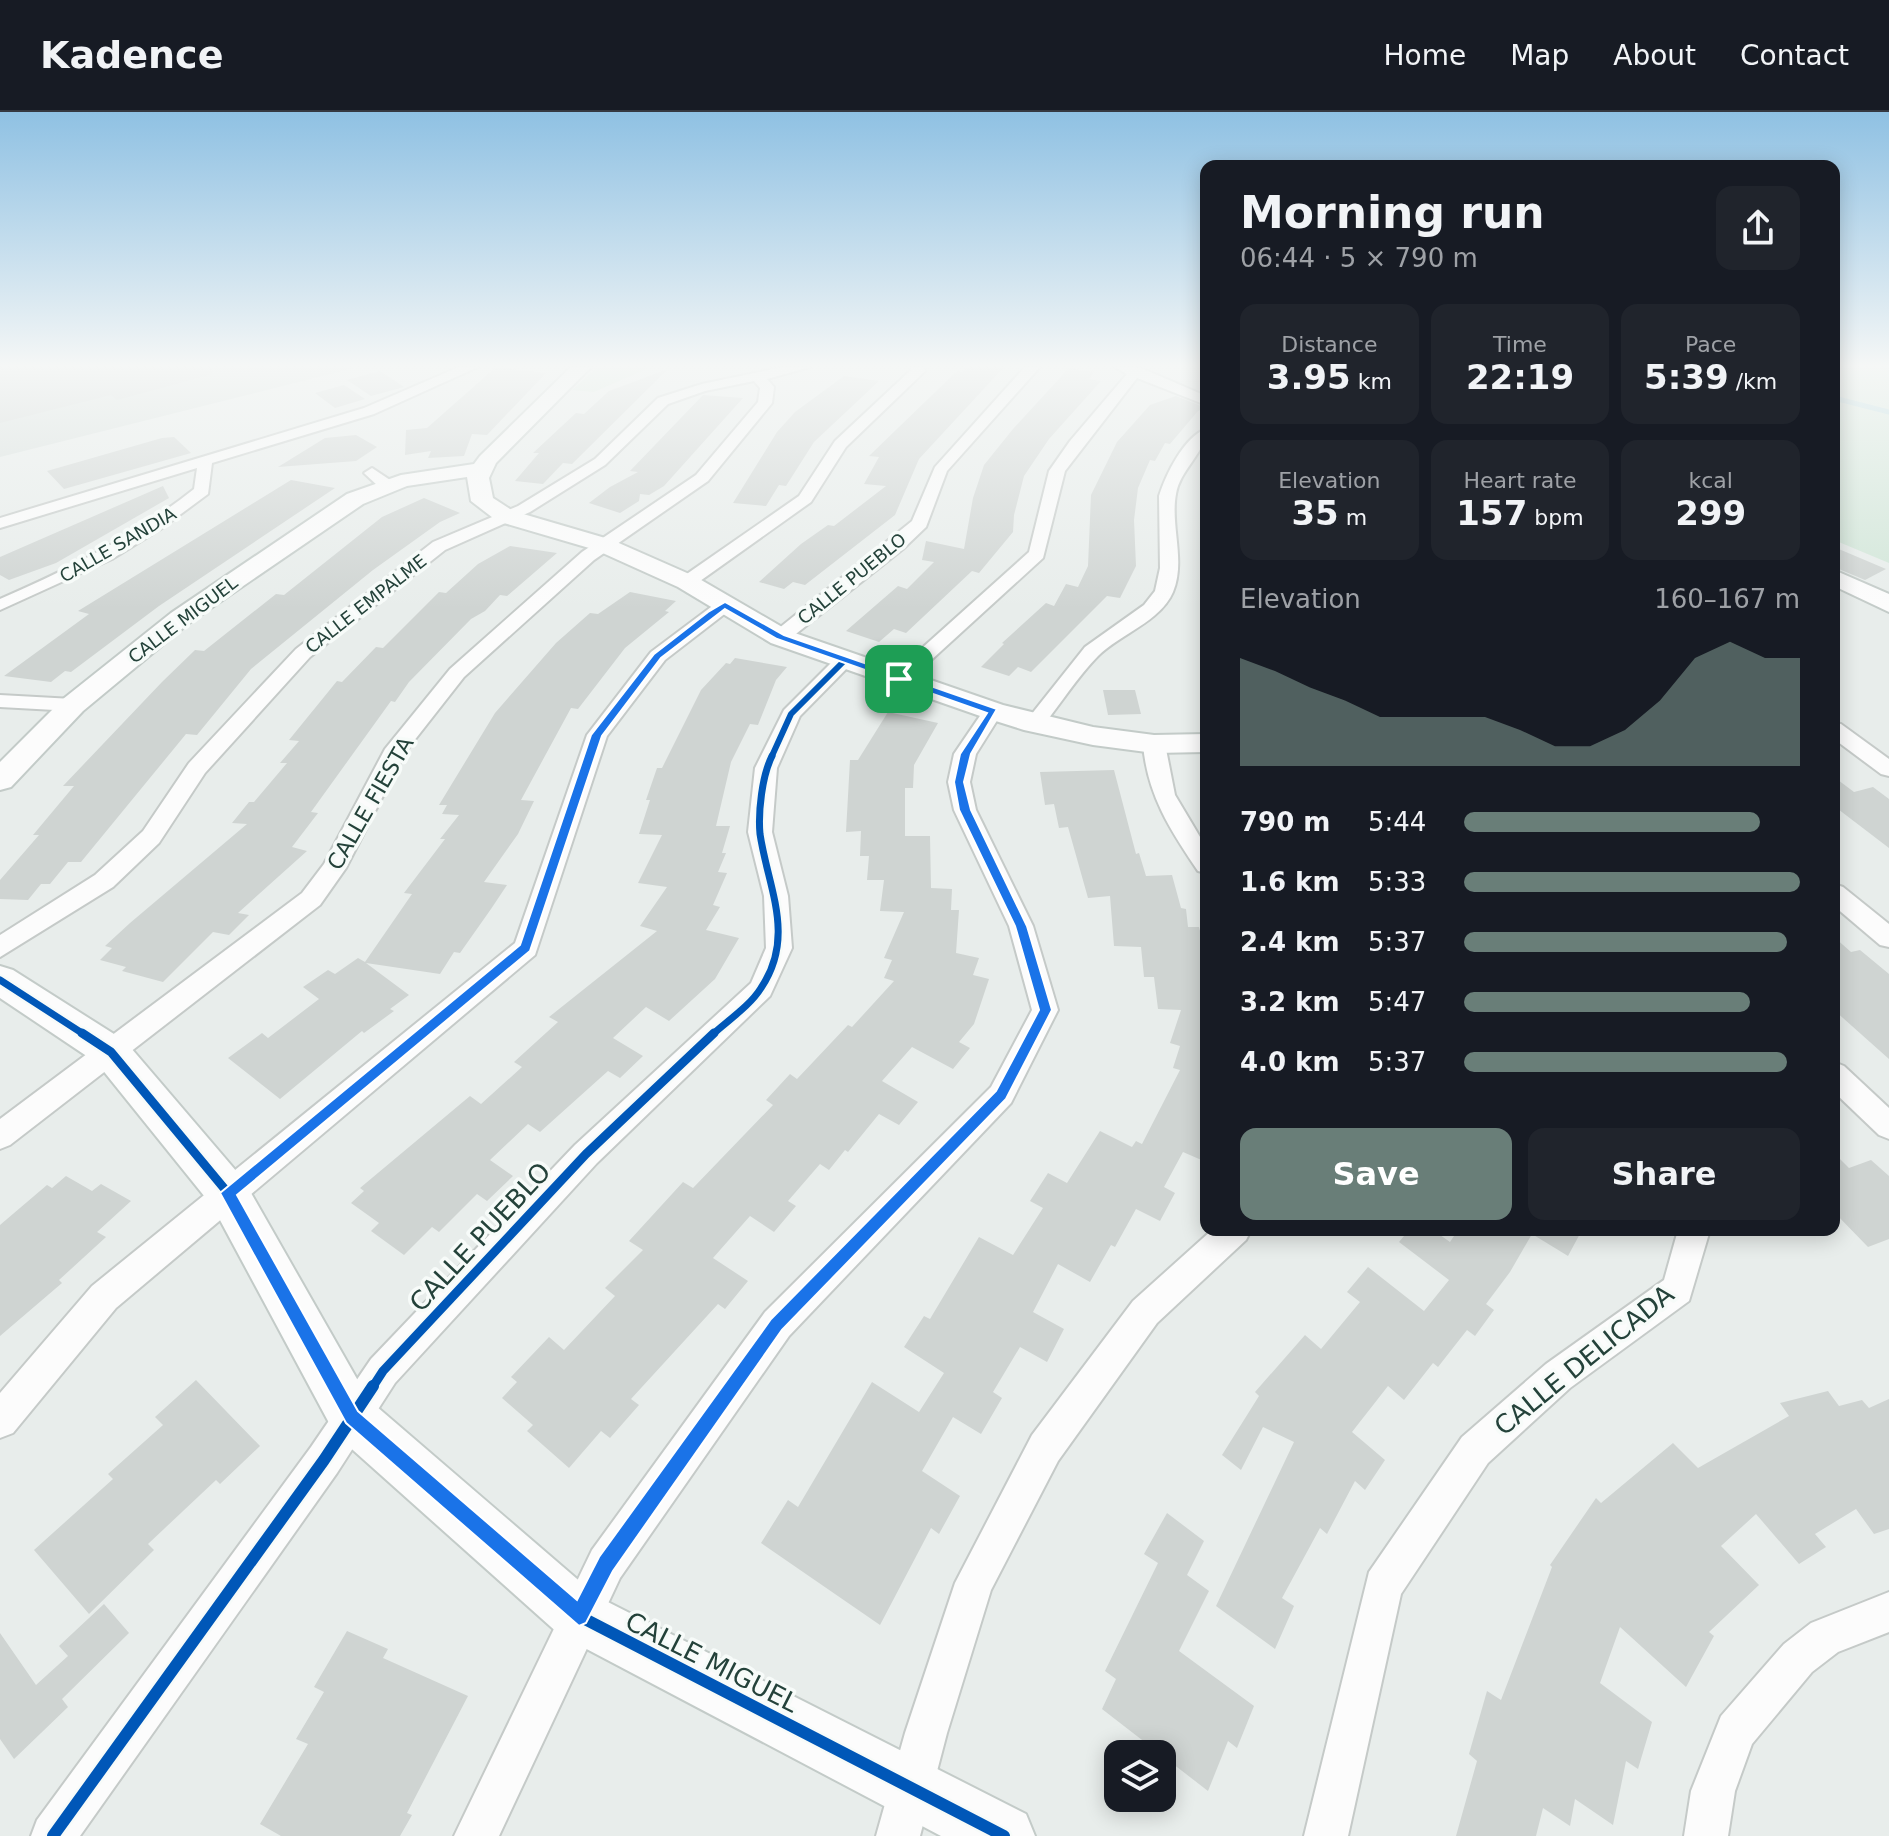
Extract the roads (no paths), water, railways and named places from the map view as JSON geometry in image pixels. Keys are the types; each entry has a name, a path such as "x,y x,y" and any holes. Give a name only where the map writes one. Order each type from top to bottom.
{"street":[{"path":"0,523 247,447"},
{"path":"500,447 487,460 478,478 482,501 505,516 604,545 687,582 780,637 1034,724 1154,744 1200,743"},
{"name":"CALLE EMPALME","path":"0,947 104,881 151,837 197,768 303,653 439,546 524,509 600,462 615,447"},
{"name":"CALLE FIESTA","path":"0,1136 311,899 334,868 396,749 457,673 604,545 685,491 729,447"},
{"path":"687,582 805,499 838,447"},
{"name":"CALLE PUEBLO","path":"780,637 897,545 920,523 940,470 959,447"},
{"path":"899,679 1037,554 1057,471 1073,447"},
{"path":"1034,724 1092,651 1150,609 1164,592 1169,568 1167,496 1183,459 1193,447"},
{"name":"CALLE SANDIA","path":"1,605 56,581 179,510 202,491 205,460"},
{"name":"CALLE MIGUEL","path":"0,780 73,705 180,618 355,499 378,478 482,470"},
{"path":"1840,580 1889,604"},
{"path":"0,1420 104,1297 526,948 597,735 658,656 725,605"},
{"name":"CALLE PUEBLO","path":"53,1836 383,1371 586,1154 761,989 779,948 776,896 760,832 766,768 791,714 844,661"},
{"path":"0,701 73,705"},
{"path":"476,1836 606,1564 777,1324 1001,1095 1045,1010 1021,926 965,810 959,782 965,754 993,711"},
{"path":"1840,733 1889,769"},
{"path":"1154,744 1155,764 1165,804 1200,856"},
{"path":"1840,898 1889,938"},
{"name":"CALLE MIGUEL","path":"0,980 111,1052 228,1193 352,1417 579,1616 1004,1836"},
{"path":"1840,1080 1889,1126"},
{"path":"898,1836 974,1583 1045,1448 1145,1312 1228,1236"},
{"name":"CALLE DELICADA","path":"1326,1836 1383,1586 1475,1450 1558,1376 1677,1290 1692,1236"},
{"path":"1706,1836 1713,1791 1736,1731 1798,1658 1825,1637 1889,1612"}]}
